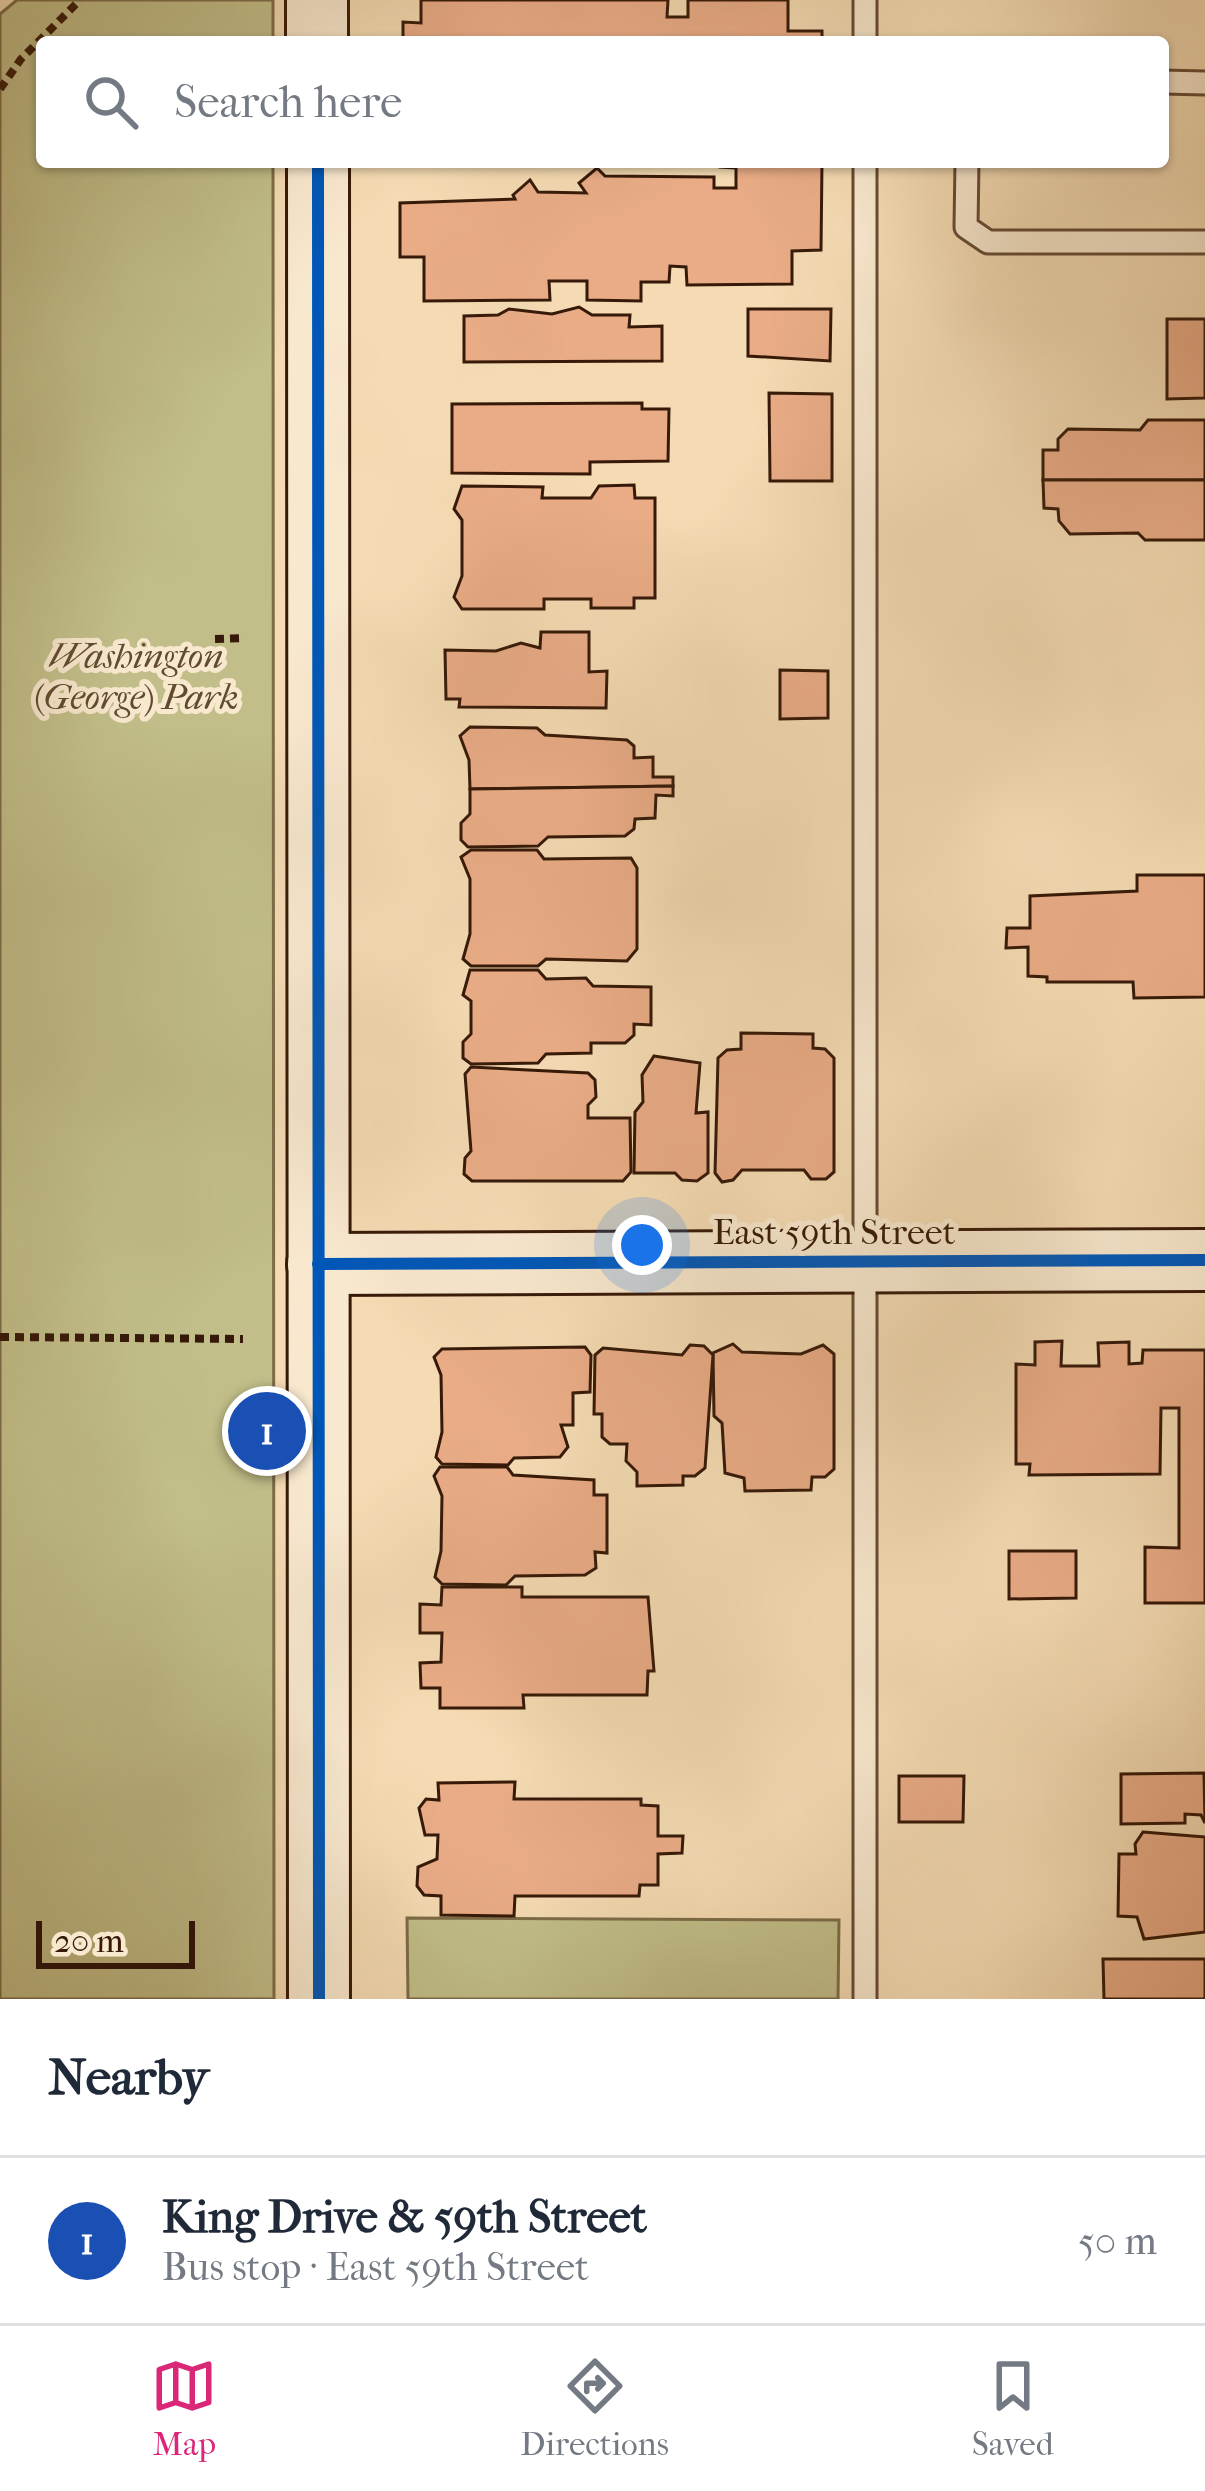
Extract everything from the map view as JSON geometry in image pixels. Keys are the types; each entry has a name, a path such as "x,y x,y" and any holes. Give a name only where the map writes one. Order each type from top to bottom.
{"street":[{"path":"317,0 317,36"},
{"path":"317,168 320,1999"},
{"name":"East 59th Street","path":"318,1264 1205,1260"}],"lane":[{"path":"865,0 865,36"},
{"path":"1169,82 1205,82"},
{"path":"865,168 865,1999"},
{"path":"967,168 966,227 988,242 1205,242"}],"path":[{"path":"48,36 80,0"},
{"path":"0,89 36,49"},
{"path":"215,638 245,638"},
{"path":"0,1337 243,1339"}],"green space":[{"name":"Washington (George) Park","path":"17,0 273,0 273,36 36,36 36,168 273,168 274,1999 0,1999 0,14"},
{"path":"407,1918 839,1920 838,1999 408,1999"}],"building":[{"path":"421,0 668,0 667,17 688,17 688,0 788,0 788,31 822,31 822,36 403,36 403,22 421,23"},
{"path":"597,168 605,176 714,177 714,188 736,188 736,168 822,168 821,250 792,251 792,284 687,285 686,267 670,266 669,282 641,282 641,301 587,300 587,281 549,281 550,300 424,301 424,257 400,257 400,203 515,199 513,195 530,180 538,192 586,193 579,183"},
{"path":"579,307 592,315 630,315 629,327 662,326 662,361 464,362 464,316 498,315 509,309 552,314"},
{"path":"748,309 831,309 830,361 748,356"},
{"path":"1167,319 1205,319 1205,398 1167,399"},
{"path":"769,393 832,394 832,481 770,481"},
{"path":"642,403 642,409 669,409 668,461 590,462 590,474 452,473 452,404"},
{"path":"1148,420 1205,420 1205,480 1043,480 1043,450 1058,450 1058,439 1068,429 1140,430"},
{"path":"1043,480 1205,480 1205,540 1145,540 1138,533 1070,534 1059,521 1058,509 1044,508"},
{"path":"634,485 635,498 655,498 655,598 634,598 634,608 591,608 591,599 544,599 544,609 462,609 454,597 462,576 462,520 454,509 462,486 543,487 542,498 591,498 599,486"},
{"path":"541,632 589,632 589,672 607,671 606,708 459,707 460,699 446,699 445,650 496,651 521,643 540,648"},
{"path":"780,670 828,671 828,718 780,719"},
{"path":"470,727 537,728 545,735 627,740 634,746 634,758 653,757 653,777 673,777 673,786 470,789 469,760 460,736"},
{"path":"673,786 673,796 656,795 655,818 635,819 634,829 625,836 548,837 538,846 468,847 461,840 461,823 470,814 470,789"},
{"path":"471,850 537,850 544,859 631,858 637,868 637,949 627,961 546,959 538,966 471,966 463,959 470,934 470,879 461,857"},
{"path":"1137,875 1205,875 1205,997 1134,998 1133,982 1047,982 1047,977 1028,976 1028,947 1006,948 1007,928 1030,928 1030,896 1137,891"},
{"path":"470,970 538,970 546,979 586,978 593,986 651,987 651,1025 634,1024 634,1035 625,1043 591,1043 591,1053 546,1054 538,1063 471,1064 463,1058 463,1042 471,1034 471,1001 463,995"},
{"path":"741,1033 813,1034 813,1048 825,1049 834,1058 834,1172 826,1179 811,1179 804,1170 742,1170 733,1180 722,1182 715,1173 718,1058 727,1050 741,1049"},
{"path":"654,1056 700,1063 696,1113 708,1112 708,1173 697,1181 682,1180 675,1173 634,1173 635,1112 643,1102 642,1075"},
{"path":"471,1067 588,1073 595,1080 596,1097 588,1105 588,1118 630,1118 631,1172 623,1181 472,1181 464,1174 465,1158 471,1151 465,1074"},
{"path":"1062,1341 1061,1366 1099,1366 1098,1343 1129,1342 1129,1364 1142,1363 1143,1350 1205,1350 1205,1603 1145,1603 1145,1547 1179,1548 1179,1408 1161,1408 1160,1474 1029,1475 1030,1464 1016,1464 1016,1364 1035,1365 1035,1342"},
{"path":"733,1344 742,1352 801,1354 823,1345 834,1354 834,1469 825,1477 812,1477 811,1490 745,1491 744,1478 725,1473 722,1423 714,1416 713,1353"},
{"path":"690,1345 704,1346 713,1355 705,1468 695,1476 683,1476 683,1485 637,1486 637,1472 626,1461 627,1444 610,1444 602,1437 602,1414 594,1414 595,1355 603,1348 682,1355"},
{"path":"585,1347 591,1355 590,1392 573,1393 573,1425 561,1425 568,1447 560,1457 514,1458 508,1465 442,1464 436,1457 442,1432 441,1375 434,1357 442,1349"},
{"path":"440,1467 507,1467 513,1475 594,1480 594,1495 607,1495 607,1553 595,1552 596,1568 585,1575 515,1576 506,1585 442,1584 435,1577 441,1551 442,1496 434,1476"},
{"path":"1009,1551 1076,1551 1076,1598 1009,1599"},
{"path":"442,1587 522,1587 522,1597 648,1597 654,1671 648,1671 647,1695 523,1695 524,1708 440,1708 440,1688 421,1688 420,1663 441,1662 442,1633 420,1633 420,1604 441,1605"},
{"path":"1204,1773 1205,1823 1201,1815 1185,1814 1185,1823 1121,1824 1121,1774"},
{"path":"899,1776 964,1776 963,1822 899,1822"},
{"path":"515,1782 514,1799 641,1799 641,1805 658,1806 658,1836 683,1836 682,1853 658,1854 658,1885 640,1885 639,1896 515,1896 514,1916 441,1915 441,1896 424,1895 417,1886 418,1867 437,1859 438,1835 425,1835 419,1808 426,1799 439,1800 438,1783"},
{"path":"1143,1832 1205,1837 1205,1932 1144,1939 1137,1917 1118,1916 1119,1854 1136,1854 1135,1844"},
{"path":"1103,1959 1205,1959 1205,1999 1104,1999"}],"cycle path":[{"path":"318,168 319,1999"},
{"path":"318,1264 1205,1260"}],"place":[{"name":"King Drive & 59th Street","path":"267,1431"}]}
